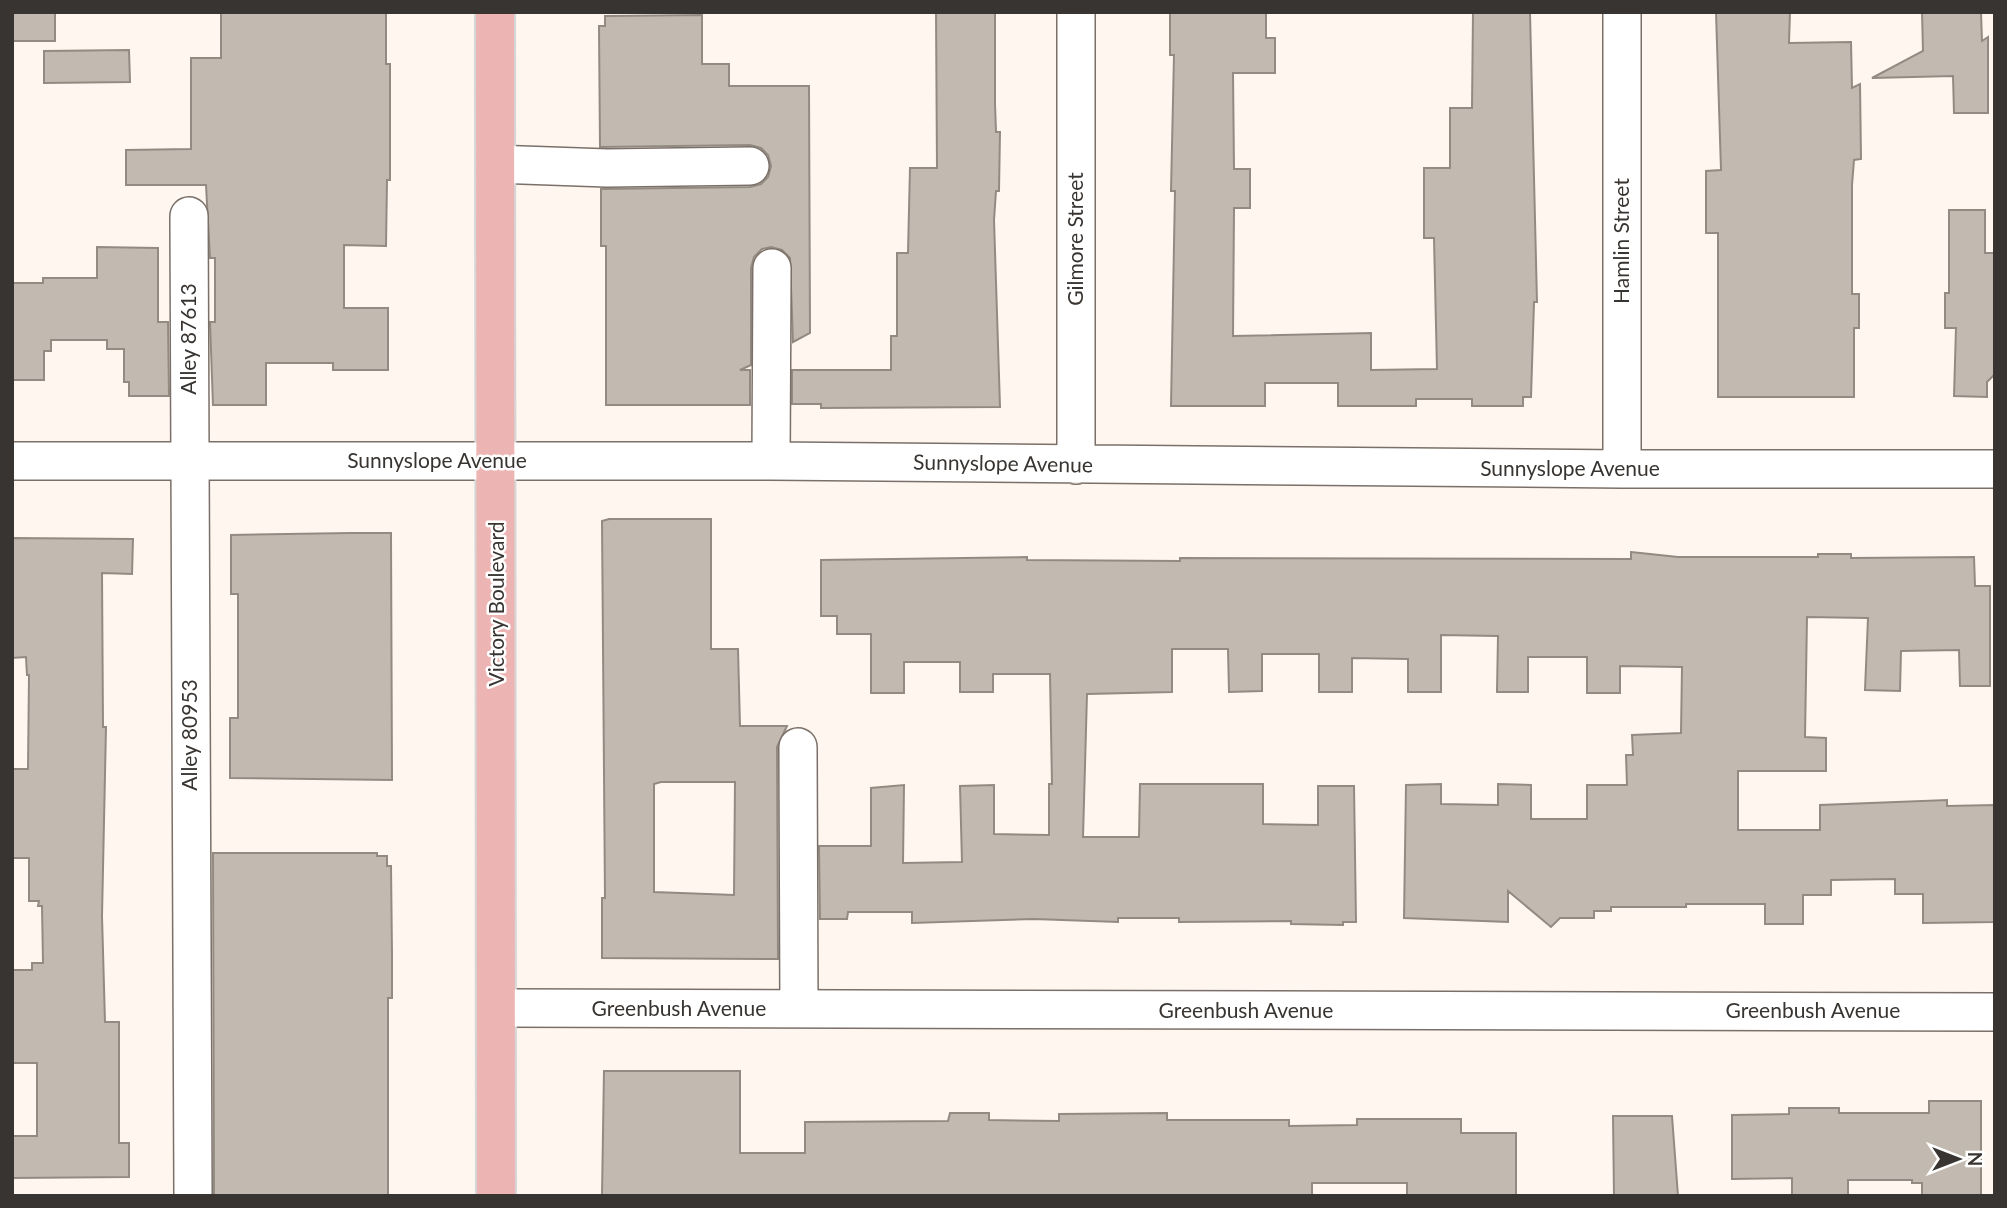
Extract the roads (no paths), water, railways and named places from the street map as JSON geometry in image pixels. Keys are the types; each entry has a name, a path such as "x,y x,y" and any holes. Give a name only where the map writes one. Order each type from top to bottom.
{"main road":[{"name":"Victory Boulevard","path":"495,12 496,1196"}],"street":[{"name":"Gilmore Street","path":"1076,12 1076,465"},
{"name":"Hamlin Street","path":"1622,12 1622,469"},
{"path":"495,164 607,168 750,166"},
{"name":"Alley 87613","path":"188,462 189,216"},
{"path":"771,461 772,268"},
{"name":"Sunnyslope Avenue","path":"12,461 771,461 1622,469 1995,469"},
{"name":"Alley 80953","path":"188,462 192,1196"},
{"path":"798,747 799,1009"},
{"name":"Greenbush Avenue","path":"497,1008 1995,1012"}]}
